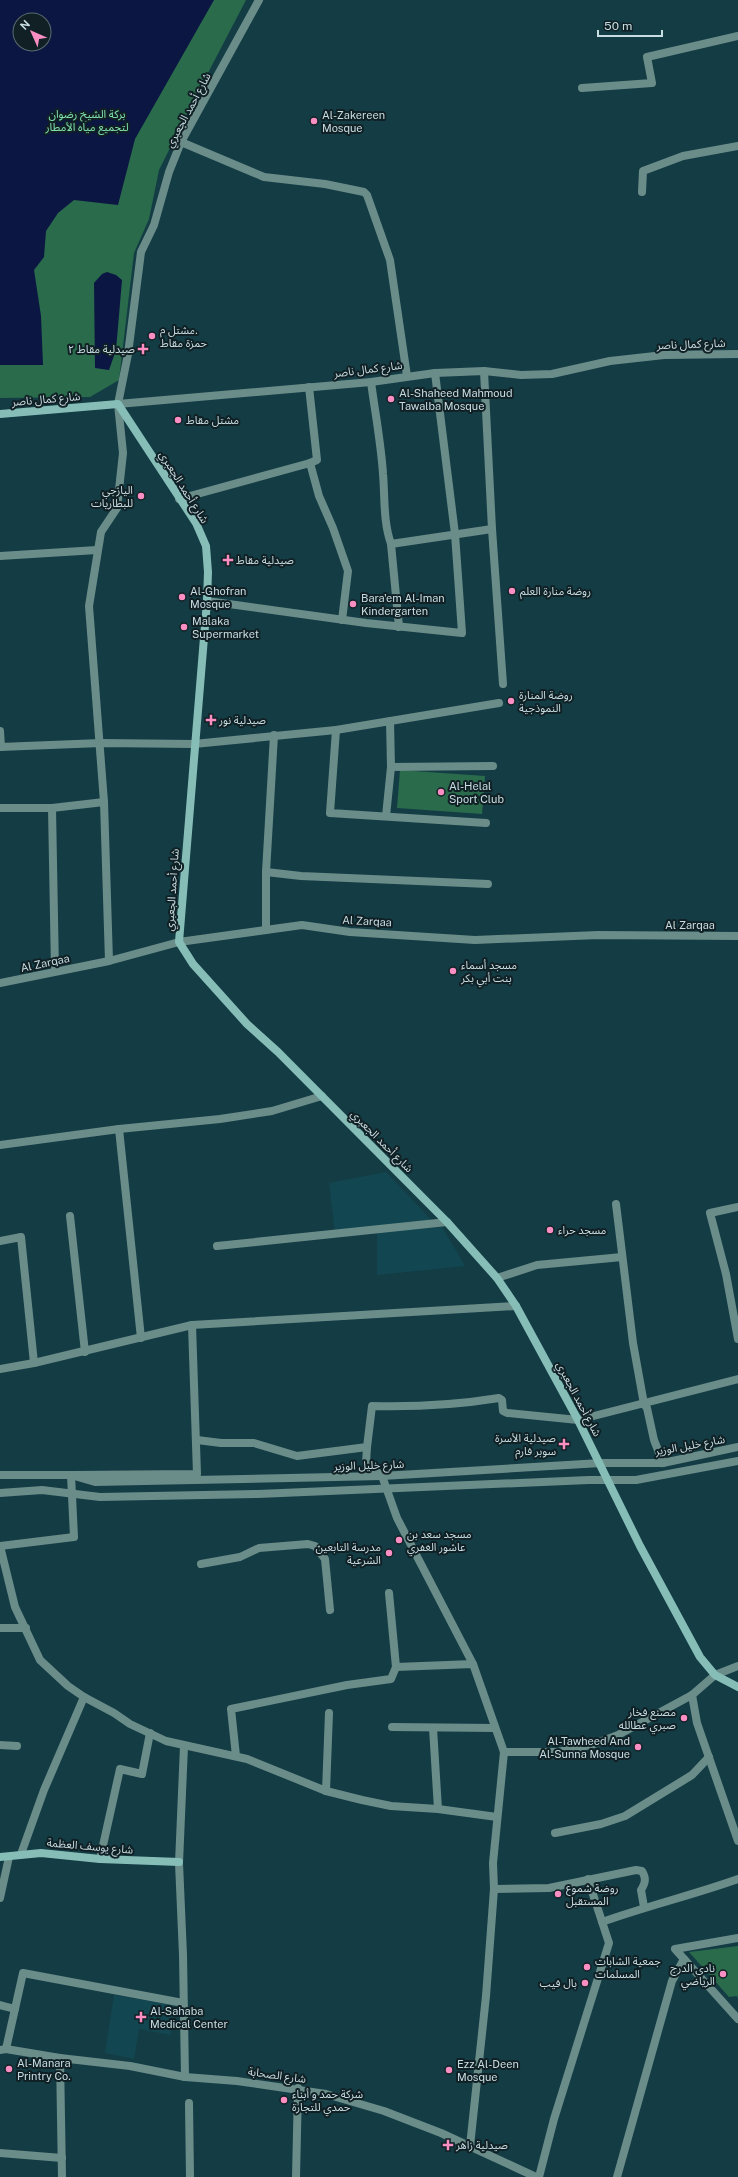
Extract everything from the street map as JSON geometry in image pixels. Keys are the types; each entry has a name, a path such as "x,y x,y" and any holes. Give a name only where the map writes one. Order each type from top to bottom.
{"street":[{"name":"شارع أحمد الجعبري","path":"259,0 181,142 169,172 154,225 141,252 128,354 118,404 196,523 206,546 208,572 207,601 194,744 179,942 193,964 247,1024 322,1096 447,1222 496,1278 516,1306 578,1420 601,1463 640,1546 700,1657 715,1675 738,1687"},
{"path":"582,88 652,83 647,57 738,36"},
{"path":"181,142 264,177 325,184 364,192 367,195 390,260 407,376"},
{"path":"642,192 643,171 683,156 738,146"},
{"name":"شارع كمال ناصر","path":"0,414 371,382 435,373 484,371 521,375 552,374 610,360 664,355 738,354"},
{"path":"484,371 492,529 503,684"},
{"path":"207,601 342,620 462,633 455,534 435,373"},
{"path":"371,382 383,475 382,492 388,535 391,544 399,627"},
{"path":"180,499 317,460 309,387"},
{"path":"109,961 101,743 88,606 101,532 117,508 123,454 118,404"},
{"path":"310,463 319,496 333,528 348,571 342,620"},
{"path":"391,544 492,529"},
{"path":"0,556 97,550"},
{"path":"0,731 1,747 101,743 194,744 336,730 499,703"},
{"path":"386,816 391,767 390,721"},
{"path":"336,730 330,813 486,823"},
{"path":"266,930 266,872 274,735"},
{"path":"391,767 494,766"},
{"path":"0,808 52,808 104,802"},
{"path":"52,808 55,971"},
{"path":"266,872 301,876 488,884"},
{"name":"Al Zarqaa","path":"0,983 109,961 179,942 302,925 350,932 475,940 598,935 738,936"},
{"path":"0,1145 119,1129 220,1119 272,1111 322,1096"},
{"path":"119,1129 141,1338"},
{"path":"616,1204 633,1343 644,1404 647,1408 654,1440 663,1463"},
{"path":"738,1207 710,1213 726,1274 738,1337"},
{"path":"70,1216 85,1352"},
{"path":"217,1246 447,1222"},
{"path":"0,1241 21,1237 34,1363"},
{"path":"496,1278 537,1265 622,1257"},
{"path":"0,1369 85,1352 192,1325 516,1306"},
{"path":"192,1325 197,1474 71,1475 74,1537 0,1546 15,1607 40,1660 68,1686 84,1697 114,1713 130,1724 184,1746 236,1756 326,1791 391,1806 438,1809 497,1817"},
{"path":"470,2146 484,2012 494,1888 493,1862 504,1752 494,1728 473,1664 397,1518 382,1476 366,1463 372,1406 417,1407 460,1404 499,1398 502,1400 503,1411 507,1413 578,1420 738,1379"},
{"path":"197,1440 221,1443 254,1443 297,1456 367,1447"},
{"name":"شارع خليل الوزير","path":"0,1475 71,1475 95,1482 382,1476 601,1463 663,1463 738,1447"},
{"path":"0,1493 42,1490 100,1497 258,1494 636,1480 738,1461"},
{"path":"201,1564 240,1557 259,1548 308,1544 315,1546 325,1559 330,1610"},
{"path":"236,1756 231,1709 346,1685 391,1678 396,1667 389,1593"},
{"path":"0,1628 26,1628"},
{"path":"396,1667 473,1664"},
{"path":"504,1752 558,1752 594,1744 618,1735 692,1695 715,1675 738,1666"},
{"path":"692,1695 697,1723 738,1841"},
{"path":"21,1854 47,1783 84,1697"},
{"path":"326,1791 329,1713"},
{"path":"392,1727 494,1728"},
{"path":"433,1728 438,1809"},
{"path":"100,1859 120,1769 142,1774 150,1733"},
{"path":"0,1745 17,1746"},
{"path":"184,1746 179,1862 183,1956 185,2077"},
{"path":"555,1833 601,1824 625,1816 692,1775 709,1757"},
{"name":"شارع يوسف العظمة","path":"0,1857 41,1853 100,1859 179,1862"},
{"path":"0,1898 10,1857"},
{"path":"494,1888 549,1888 636,1870 642,1871 645,1877 645,1884 641,1890 644,1907"},
{"path":"602,1922 644,1907 738,1879"},
{"path":"535,2176 609,1943 588,1880"},
{"path":"738,1938 675,1949 738,2019"},
{"path":"617,2177 672,1981 684,1959"},
{"path":"3,2050 15,2009 23,1973 183,2003"},
{"path":"0,2005 15,2009"},
{"name":"شارع الصحابة","path":"3,2050 130,2066 185,2077 298,2088 326,2094 384,2111 470,2146 535,2176"},
{"path":"60,2058 62,2177"},
{"path":"296,2177 298,2088"},
{"path":"189,2103 190,2177"},
{"path":"0,2153 62,2158"}],"shaded area":[{"name":"بركة الشيخ رضوان لتجميع مياه الأمطار","path":"0,0 214,0 135,139 118,205 74,200 58,213 46,231 44,257 34,270 41,316 43,365 0,365"},
{"path":"107,272 116,275 122,280 116,350 109,370 95,368 94,283 102,274"},
{"path":"386,1172 433,1222 335,1232 329,1183"},
{"path":"442,1227 465,1266 377,1275 377,1232"},
{"name":"Al-Sahaba Medical Center","path":"114,1995 172,2005 171,2035 139,2029 134,2059 105,2053"}],"green space":[{"name":"بركة الشيخ رضوان لتجميع مياه الأمطار","path":"0,0 246,0 159,170 149,219 134,253 119,380 90,397 0,398"},
{"name":"Al-Helal Sport Club","path":"400,770 485,776 482,814 397,808"},
{"name":"نادي الدرج الرياضي","path":"738,1946 738,1999 737,1996 729,1997 689,1952"}],"place":[{"name":"Al-Zakereen Mosque","path":"314,121"},
{"name":"مشتل م. حمزة مقاط","path":"152,336"},
{"name":"صيدلية مقاط ٢","path":"143,349"},
{"name":"Al-Shaheed Mahmoud Tawalba Mosque","path":"391,399"},
{"name":"مشتل مقاط","path":"178,420"},
{"name":"اليازجي للبطاريات","path":"141,496"},
{"name":"صيدلية مقاط","path":"228,560"},
{"name":"روضة منارة العلم","path":"512,591"},
{"name":"Al-Ghofran Mosque","path":"182,597"},
{"name":"Bara'em Al-Iman Kindergarten","path":"353,604"},
{"name":"Malaka Supermarket","path":"184,627"},
{"name":"روضة المنارة النموذجية","path":"511,701"},
{"name":"صيدلية نور","path":"211,720"},
{"name":"Al-Helal Sport Club","path":"441,792"},
{"name":"مسجد أسماء بنت أبي بكر","path":"453,971"},
{"name":"مسجد حراء","path":"550,1230"},
{"name":"صيدلية الأسرة سوبر فارم","path":"564,1444"},
{"name":"مسجد سعد بن عاشور الغفري","path":"399,1540"},
{"name":"مدرسة التابعين الشرعية","path":"389,1553"},
{"name":"مصنع فخار صبري عطالله","path":"684,1718"},
{"name":"Al-Tawheed And Al-Sunna Mosque","path":"638,1747"},
{"name":"روضة شموع المستقبل","path":"558,1894"},
{"name":"جمعية الشابات المسلمات","path":"587,1967"},
{"name":"نادي الدرج الرياضي","path":"723,1974"},
{"name":"بال فيب","path":"585,1983"},
{"name":"Al-Sahaba Medical Center","path":"141,2017"},
{"name":"Al-Manara Printry Co.","path":"9,2069"},
{"name":"Ezz Al-Deen Mosque","path":"449,2070"},
{"name":"شركة حمد و أبناء حمدي للتجارة","path":"284,2100"},
{"name":"صيدلية زاهر","path":"448,2145"}]}
